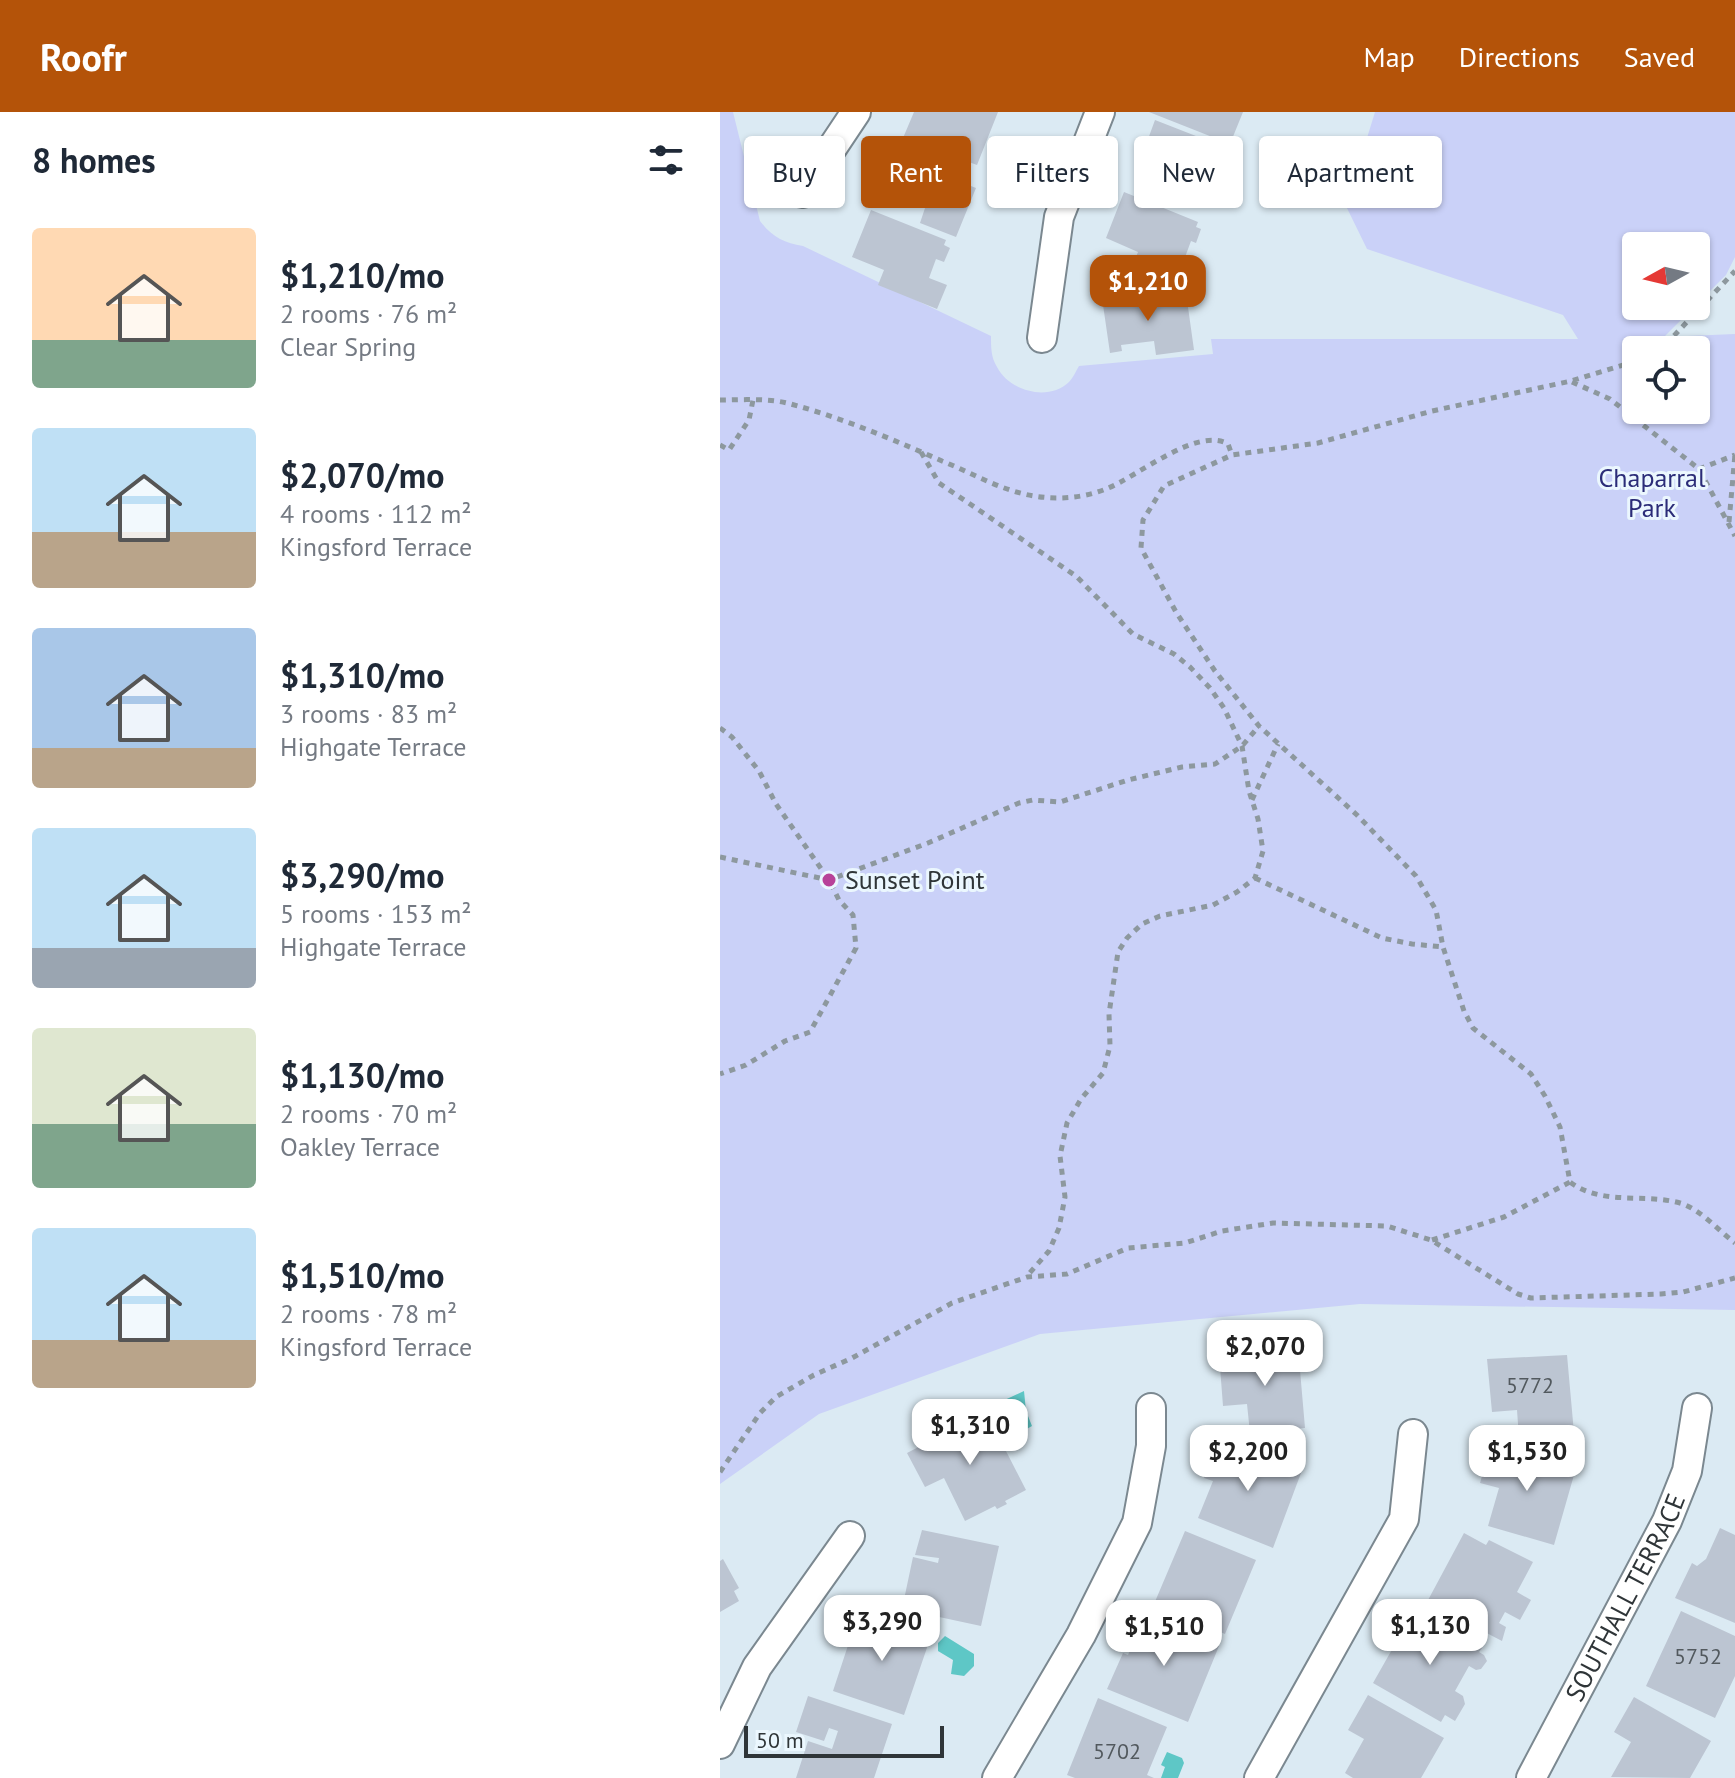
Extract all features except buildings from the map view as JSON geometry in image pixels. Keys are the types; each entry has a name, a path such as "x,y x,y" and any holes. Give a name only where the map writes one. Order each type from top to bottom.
{"street":[{"path":"840,136 856,112"},
{"path":"1042,338 1059,217 1100,112"},
{"path":"997,1778 1081,1635 1137,1523 1151,1446 1151,1408"},
{"name":"SOUTHALL TERRACE","path":"1531,1778 1667,1521 1687,1471 1697,1408"},
{"path":"1259,1778 1404,1519 1413,1434"},
{"path":"720,1744 757,1667 850,1536"}],"path":[{"path":"1674,336 1735,271"},
{"path":"1622,365 1571,381 1432,411 1318,443 1232,455 1164,486 1143,520 1141,548 1176,612 1215,671 1259,726 1357,815 1416,876 1436,910 1443,947 1464,1011 1473,1028 1531,1074 1545,1096 1560,1127 1570,1182 1581,1190 1602,1195 1677,1202 1697,1210 1735,1243"},
{"path":"1571,381 1610,399 1699,469 1735,536"},
{"path":"720,400 785,403 1033,496 1086,496 1109,488 1192,443 1212,438 1228,444 1232,455"},
{"path":"720,445 729,450 749,420 753,400"},
{"path":"921,452 939,483 1076,576 1133,634 1174,654 1190,667 1224,708 1242,746 1263,851 1255,878 1237,892 1213,905 1160,916 1142,924 1118,952 1109,1014 1110,1046 1103,1073 1081,1099 1067,1123 1060,1156 1065,1197 1059,1228 1049,1251 1027,1277"},
{"path":"1699,469 1735,454 1729,523"},
{"path":"720,857 829,880 928,843 1019,803 1033,800 1060,802 1128,780 1182,767 1215,764 1242,746 1259,726"},
{"path":"720,728 732,737 759,771 776,804 829,880 839,900 853,915 856,948 827,1006 810,1032 785,1041 746,1065 720,1074"},
{"path":"1252,801 1278,744"},
{"path":"1255,878 1382,938 1443,947"},
{"path":"1431,1240 1504,1217 1570,1182"},
{"path":"720,1472 760,1413 776,1397 952,1303 1027,1277 1067,1274 1128,1248 1185,1243 1222,1231 1273,1223 1387,1226 1431,1240 1518,1294 1531,1298 1683,1292 1735,1278"}],"green space":[{"name":"Chaparral Park","path":"720,112 733,112 744,156 744,208 757,208 760,221 769,231 784,241 803,246 991,336 994,360 1003,375 1020,388 1040,392 1060,388 1079,366 1213,354 1211,339 1578,339 1563,315 1367,249 1347,208 1442,208 1442,136 1368,136 1375,112 1735,112 1735,257 1726,275 1710,291 1710,232 1622,232 1622,320 1681,320 1665,336 1622,336 1622,424 1710,424 1710,336 1688,336 1735,334 1735,1310 1360,1304 1040,1334 819,1414 720,1484"}],"shaded area":[{"path":"1024,1391 1026,1411 1032,1426 1016,1435 996,1404"},
{"path":"945,1636 974,1654 974,1666 964,1676 951,1674 953,1660 938,1651 938,1643"},
{"path":"1167,1752 1182,1758 1184,1763 1178,1778 1161,1778 1165,1767 1161,1765"}],"place":[{"name":"Sunset Point","path":"829,880"}]}
